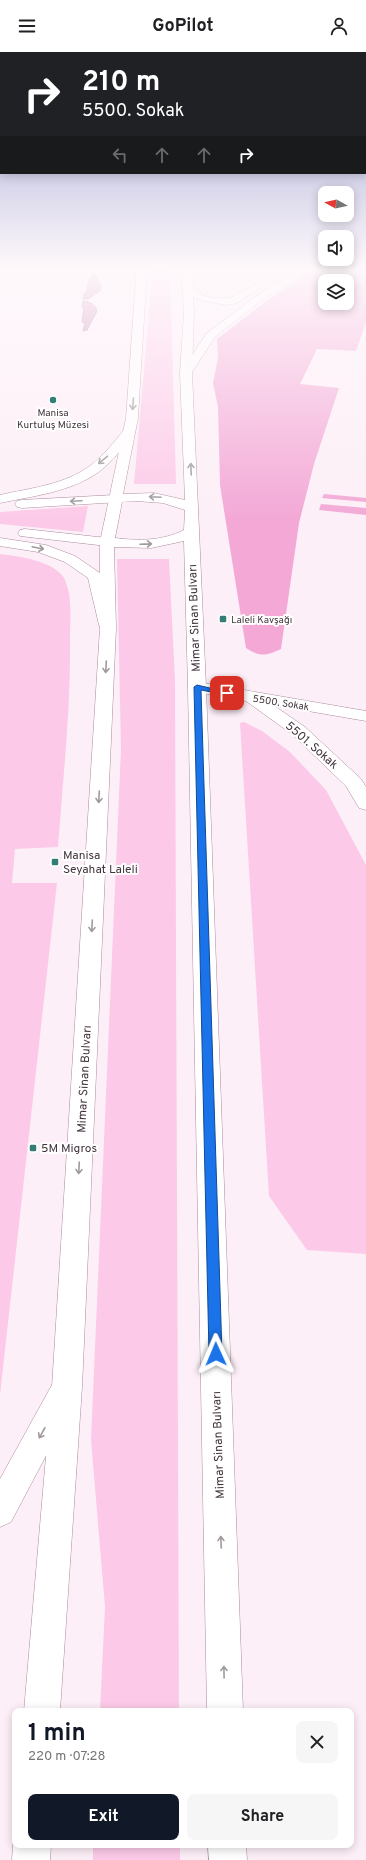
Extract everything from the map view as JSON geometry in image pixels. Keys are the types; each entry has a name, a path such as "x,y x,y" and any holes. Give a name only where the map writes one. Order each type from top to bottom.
{"main road":[{"path":"115,499 129,432 136,351"},
{"path":"0,505 160,497 176,501 192,508 186,373 187,351"},
{"path":"186,373 200,351"},
{"path":"0,499 59,485 89,472 111,454 129,432"},
{"name":"Mimar Sinan Bulvarı","path":"42,1708 67,1387 108,628 108,542 115,499"},
{"name":"Mimar Sinan Bulvarı","path":"192,508 192,560 197,687 225,1708"},
{"path":"0,532 27,533 128,544 160,543 178,540 192,532"},
{"path":"0,542 41,548 70,559 95,576 108,628"},
{"name":"5500. Sokak","path":"197,687 366,716"},
{"name":"5501. Sokak","path":"248,696 299,730 354,783 366,804"},
{"path":"0,1511 67,1387"},
{"path":"31,1860 32,1848"},
{"path":"227,1848 228,1860"}],"shaded area":[{"path":"146,351 172,351 176,484 134,484"},
{"path":"218,351 316,351 300,384 339,388 314,464 299,523 281,649 267,654 255,653 246,648 220,485 218,407 213,383 218,358"},
{"path":"324,494 366,498 366,502 322,498"},
{"path":"321,504 366,508 366,515 319,510"},
{"path":"88,506 83,532 0,524 0,512"},
{"path":"0,554 16,556 44,563 59,572 64,578 70,600 70,664 68,717 58,847 15,849 12,883 57,883 0,1395"},
{"path":"117,559 169,559 175,681 179,1708 100,1708 105,1607 91,1440 121,749"},
{"path":"244,722 262,731 290,752 326,790 366,865 366,1254 307,1250 269,1196 240,723"},
{"path":"93,1848 180,1848 180,1860 93,1860"}],"place":[{"name":"Manisa Kurtuluş Müzesi","path":"53,400"},
{"name":"Laleli Kavşağı","path":"223,619"},
{"name":"Manisa Seyahat Laleli","path":"55,862"},
{"name":"5M Migros","path":"33,1148"}],"route":[{"path":"216,1354 197,687 227,693"}]}
